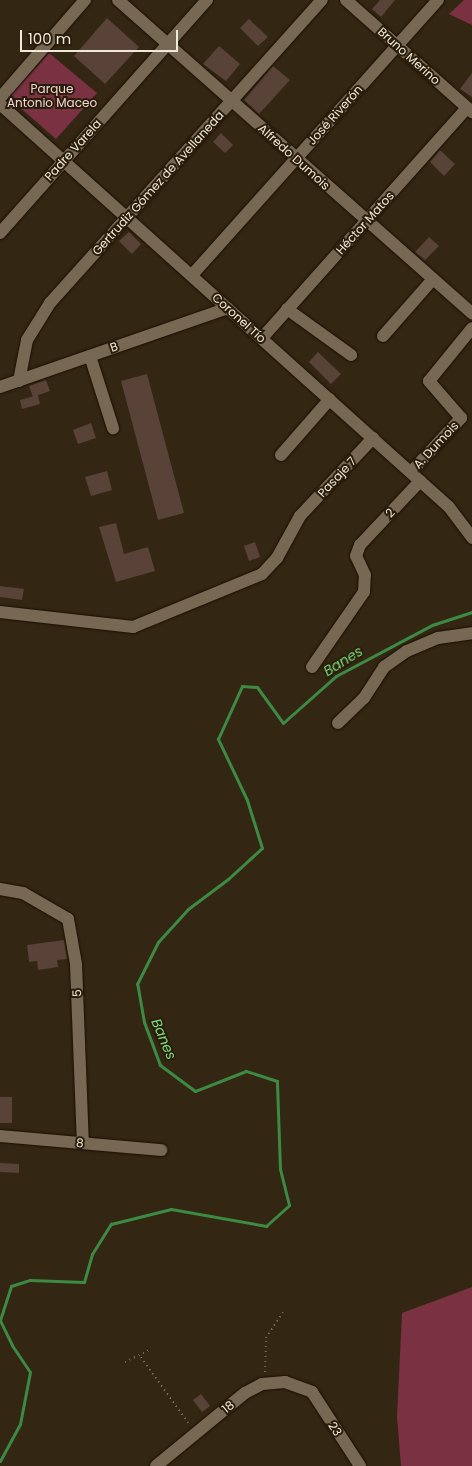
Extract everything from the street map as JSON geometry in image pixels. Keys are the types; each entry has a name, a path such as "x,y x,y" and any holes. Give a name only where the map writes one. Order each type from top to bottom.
{"street":[{"path":"0,98 86,0"},
{"name":"Alfredo Dumois","path":"118,0 366,222 472,313"},
{"name":"Padre Varela","path":"0,233 207,0"},
{"name":"Gertrudiz Gómez de Avellaneda","path":"19,381 27,340 50,303 322,0"},
{"name":"Bruno Merino","path":"346,0 470,110"},
{"name":"José Riverón","path":"192,275 438,0"},
{"name":"Coronel Tío","path":"0,104 449,507 472,538"},
{"name":"Héctor Matos","path":"262,338 470,110"},
{"path":"383,336 432,279"},
{"name":"B","path":"0,387 228,308"},
{"path":"288,309 351,355"},
{"name":"A. Dumois","path":"410,472 461,418 428,381 472,328"},
{"path":"90,356 113,428"},
{"path":"281,455 330,399"},
{"name":"Pasaje 7","path":"0,612 133,627 267,571 300,516 373,438"},
{"name":"2","path":"312,667 364,592 365,575 356,556 360,545 420,481"},
{"path":"338,723 364,698 384,668 407,651 438,638 472,633"},
{"name":"5","path":"0,889 23,893 68,919 76,964 83,1143"},
{"name":"8","path":"0,1136 160,1150"},
{"name":"18","path":"156,1466 245,1393 266,1384 285,1382 312,1392"},
{"name":"23","path":"312,1392 360,1466"}],"path":[{"path":"266,1384 264,1345 268,1331 283,1312"},
{"path":"125,1362 141,1357 150,1350"},
{"path":"141,1357 196,1433"}],"green space":[{"path":"464,0 472,0 472,25 449,14"},
{"name":"Parque Antonio Maceo","path":"49,53 97,93 56,139 9,98"},
{"path":"472,1287 472,1466 401,1466 397,1417 402,1313"}],"building":[{"path":"380,0 395,0 381,17 372,9"},
{"path":"107,18 139,47 105,84 74,56"},
{"path":"249,19 268,37 258,46 240,28"},
{"path":"219,46 240,64 226,81 203,64"},
{"path":"273,66 290,80 259,114 244,100"},
{"path":"472,73 472,97 460,89"},
{"path":"221,133 233,145 225,153 213,142"},
{"path":"440,150 455,164 444,176 430,162"},
{"path":"129,232 141,244 132,254 119,241"},
{"path":"429,237 439,246 425,260 415,252"},
{"path":"318,352 341,374 331,384 309,362"},
{"path":"147,374 184,513 158,520 121,381"},
{"path":"46,380 50,391 33,397 29,386"},
{"path":"38,395 40,404 22,409 20,400"},
{"path":"91,423 96,438 78,444 73,430"},
{"path":"107,471 112,490 91,496 85,477"},
{"path":"116,523 124,554 148,547 155,571 116,582 99,527"},
{"path":"255,542 260,557 249,561 244,546"},
{"path":"0,586 24,589 22,600 0,597"},
{"path":"64,940 67,959 57,960 58,967 38,970 37,961 29,962 27,945"},
{"path":"0,1097 12,1097 12,1123 0,1123"},
{"path":"0,1163 19,1164 19,1173 0,1172"},
{"path":"201,1394 210,1406 202,1412 193,1400"}],"waterway":[{"name":"Banes","path":"0,1461 20,1424 30,1372 12,1345 0,1320 11,1286 30,1280 84,1282 92,1254 111,1224 171,1209 266,1226 289,1205 280,1169 277,1081 246,1071 195,1091 160,1065 144,1022 137,984 158,942 188,909 228,879 262,848 247,800 218,739 242,686 257,687 283,723 336,676 432,625 472,612"}]}
